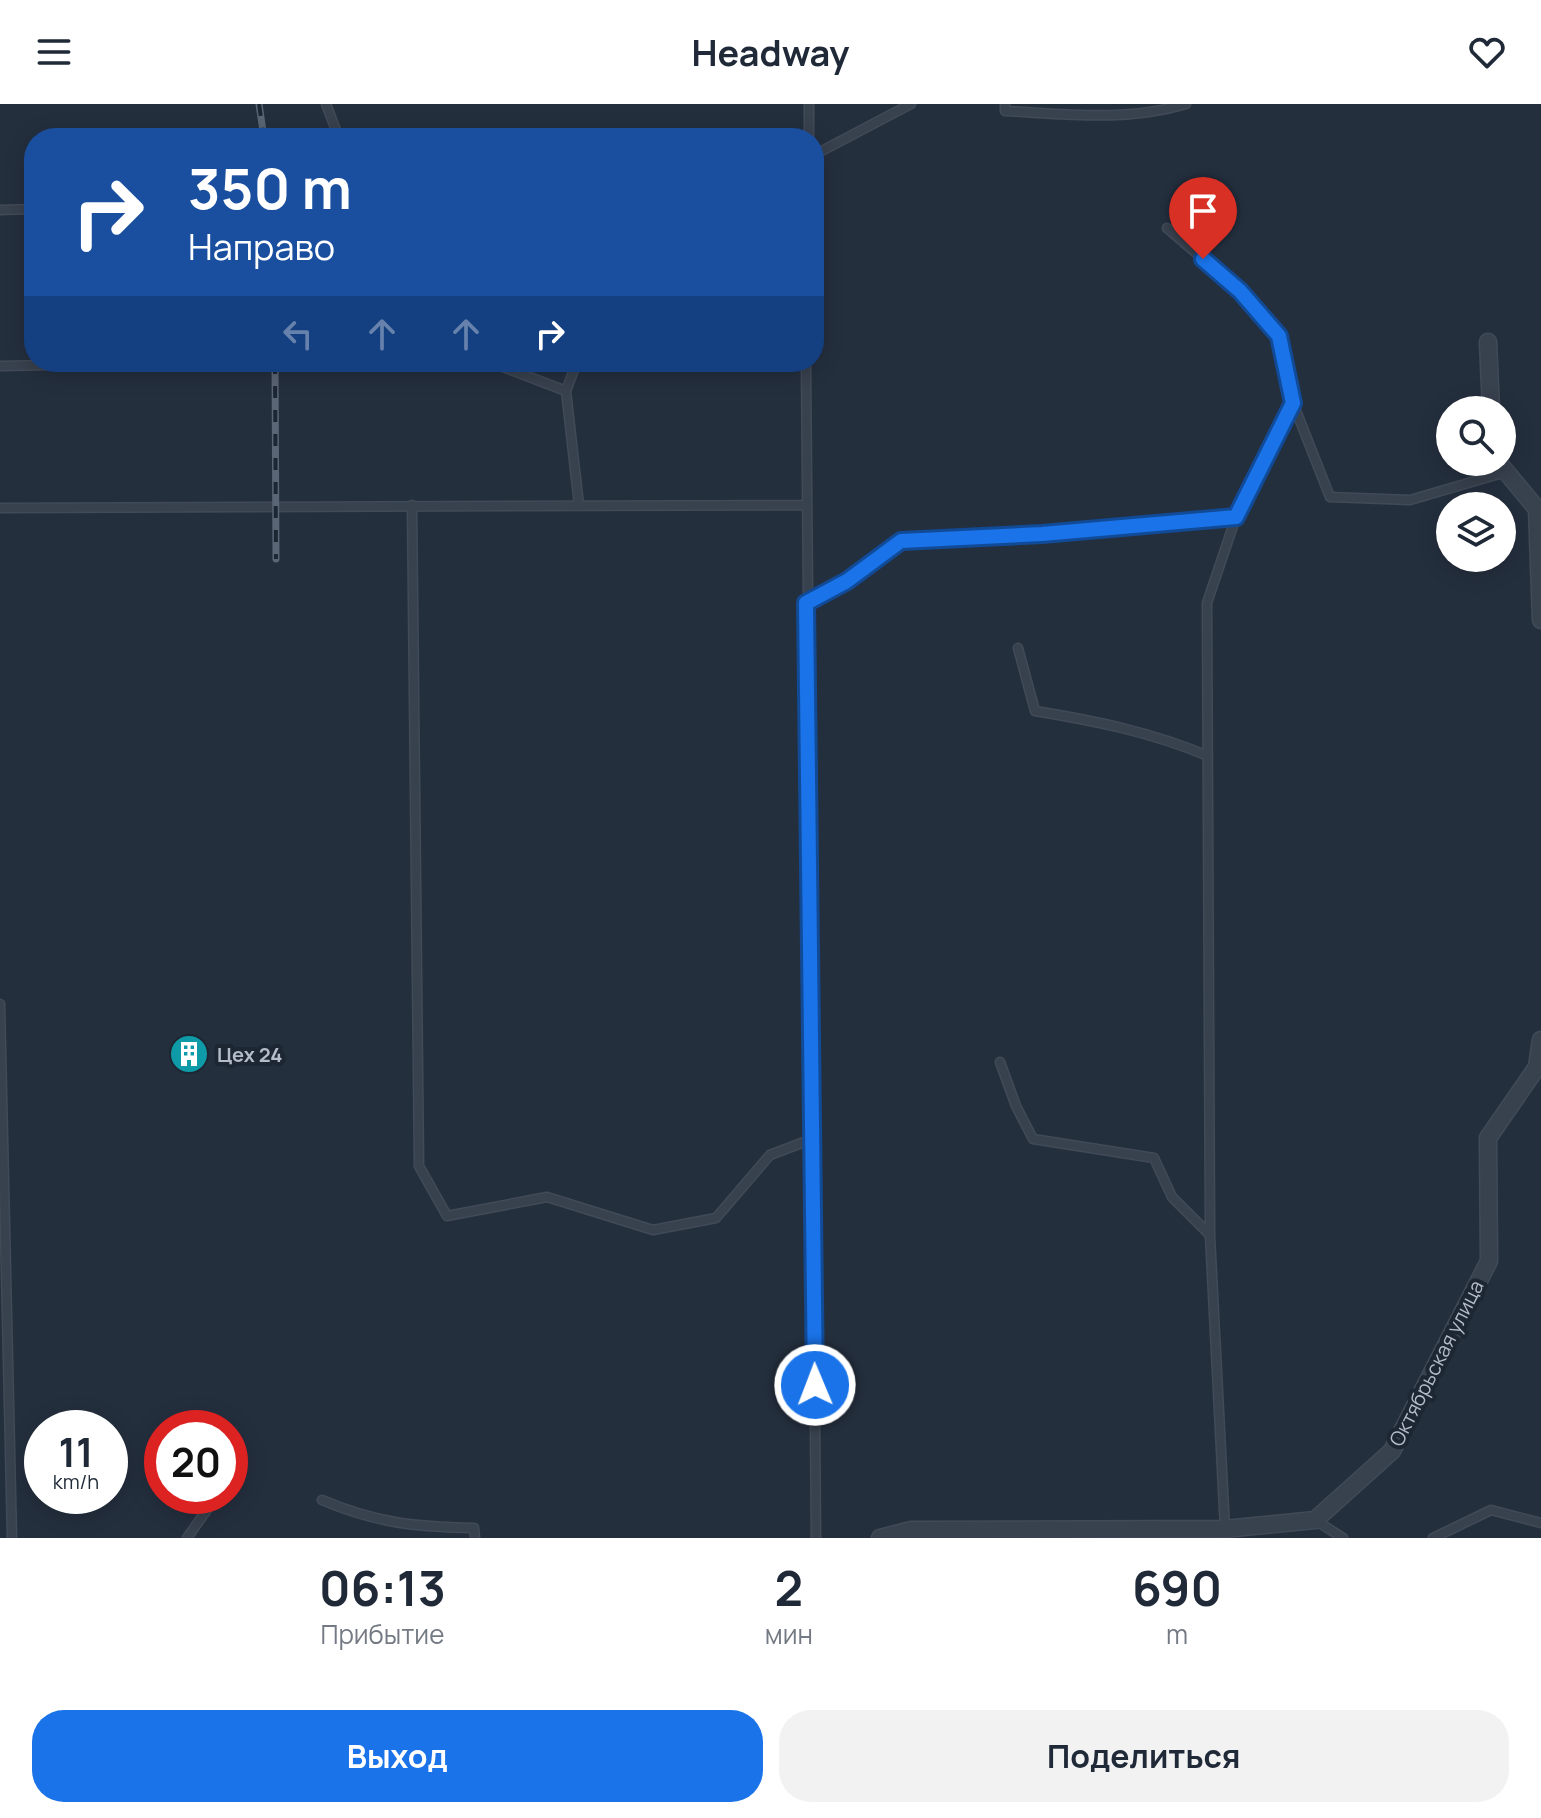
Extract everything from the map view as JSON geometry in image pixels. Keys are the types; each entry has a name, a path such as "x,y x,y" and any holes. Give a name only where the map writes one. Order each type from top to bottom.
{"street":[{"path":"1488,342 1490,396"},
{"path":"1510,476 1537,509 1541,620"},
{"name":"Октябрьская улица","path":"1315,1520 1392,1451 1489,1261 1488,1138 1537,1067 1541,1040"},
{"path":"880,1538 911,1530 1225,1529 1315,1520"}],"lane":[{"path":"326,104 335,128"},
{"path":"809,104 809,128"},
{"path":"824,150 911,104"},
{"path":"1005,104 1005,111 1094,116 1160,112 1186,104"},
{"path":"0,210 24,209"},
{"path":"1167,228 1240,291 1279,336 1293,403 1330,497 1410,500 1477,476"},
{"path":"0,366 24,365"},
{"path":"516,372 566,391"},
{"path":"573,372 566,391 579,505"},
{"path":"806,372 804,505 816,1538"},
{"path":"1225,1529 1210,1235 1207,603 1236,517 1293,403"},
{"path":"412,505 419,1166 447,1216 547,1197 653,1230 716,1218 770,1155 812,1139"},
{"path":"0,508 804,505"},
{"path":"806,603 847,581 901,541 1042,534 1236,517"},
{"path":"1018,648 1035,711 1117,724 1162,737 1208,756"},
{"path":"0,1004 12,1538"},
{"path":"1000,1062 1016,1106 1033,1139 1154,1158 1172,1197 1210,1235"},
{"path":"322,1500 365,1518 419,1527 474,1528 475,1538"},
{"path":"1433,1538 1491,1510 1541,1523"},
{"path":"187,1538 204,1514"},
{"path":"1315,1520 1343,1538"}],"railway":[{"path":"259,104 263,128"},
{"path":"275,372 276,559"}],"place":[{"name":"Цех 24","path":"189,1054"}],"route":[{"path":"815,1385 806,603 847,581 901,541 1042,534 1236,517 1293,403 1279,336 1240,291 1203,259"}]}
